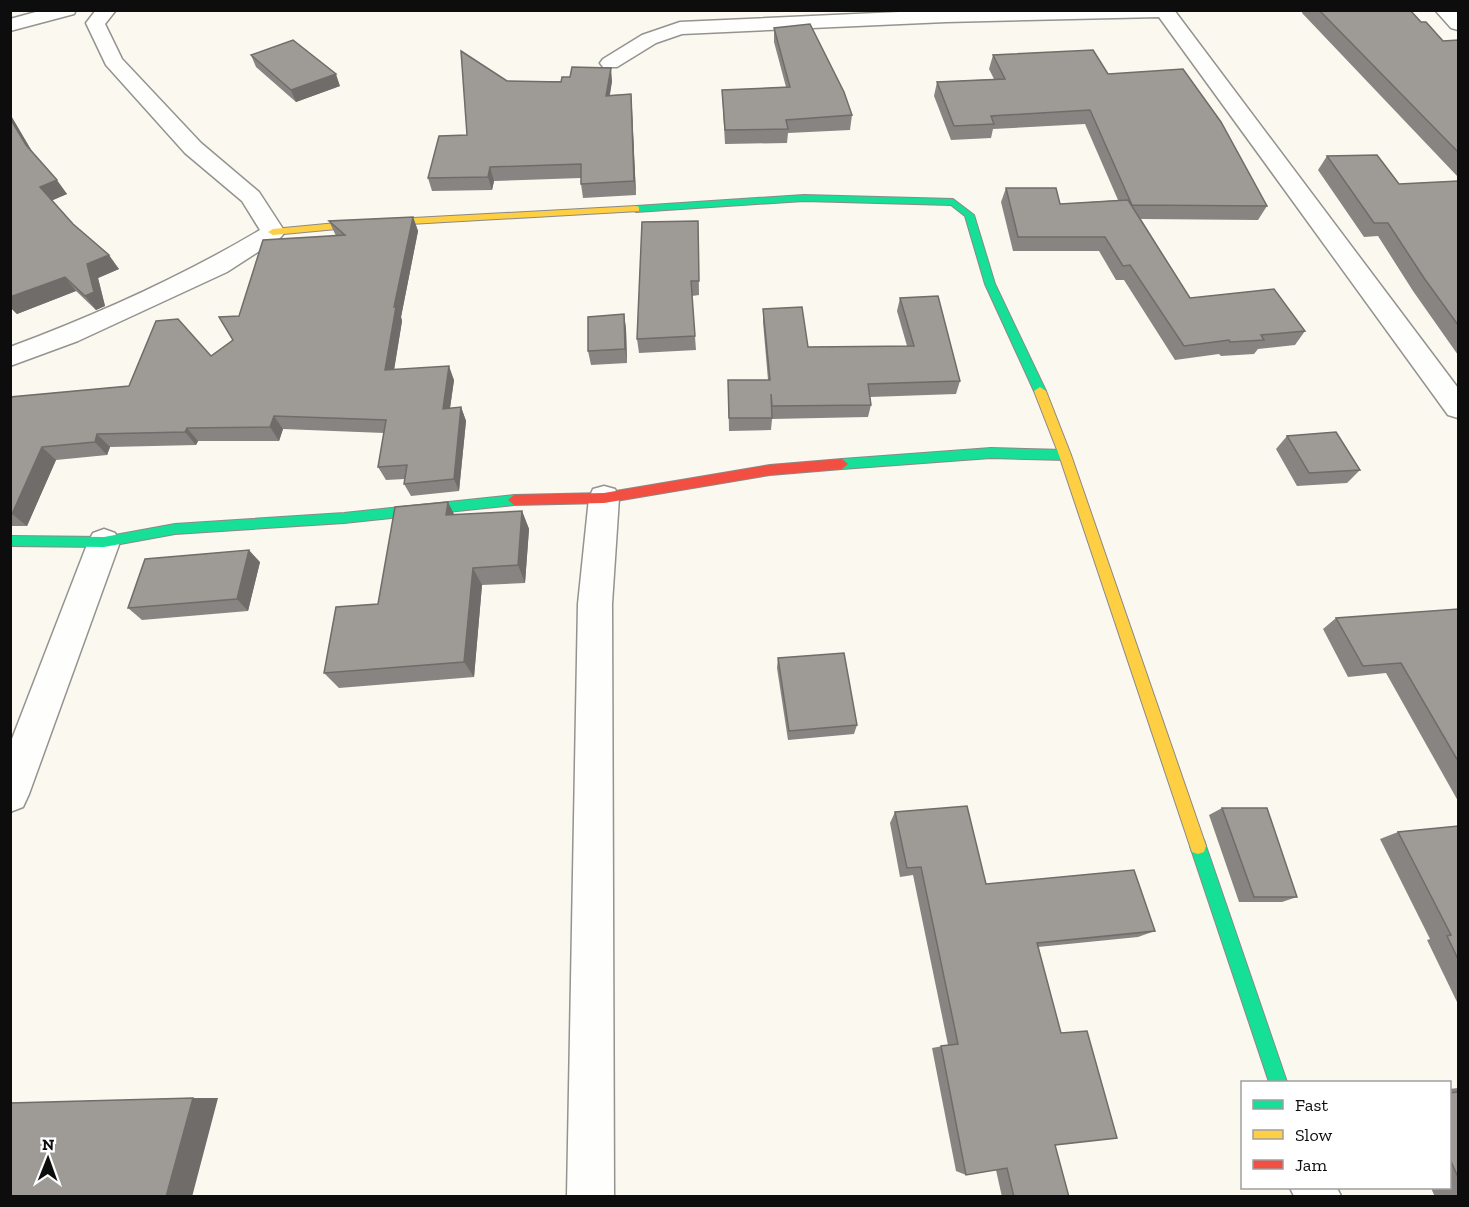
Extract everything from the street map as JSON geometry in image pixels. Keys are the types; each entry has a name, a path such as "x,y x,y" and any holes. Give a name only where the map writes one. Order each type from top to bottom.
{"street":[{"path":"1444,10 1458,24"},
{"path":"10,25 66,11 101,17 113,61 193,148 251,197 273,232"},
{"path":"610,63 649,39 680,28 946,16 1164,11 1458,408"},
{"path":"10,357 69,335 218,266 273,232 358,224 568,214 804,198 953,202 969,215 990,284 1033,372 1065,455 1277,1081"},
{"path":"10,541 104,542 175,529 344,518 510,500 604,498 770,470 991,453 1065,455"},
{"path":"590,1197 595,604 604,498"},
{"path":"10,794 104,542"}],"building":[{"path":"1319,10 1410,10 1421,22 1426,22 1443,41 1458,40 1458,152"},
{"path":"810,24 844,92 852,115 786,120 788,129 725,130 722,90 790,87 774,28"},
{"path":"293,40 336,74 291,90 251,55"},
{"path":"1093,50 1108,74 1183,69 1221,122 1267,206 1132,205 1090,110 991,116 994,124 954,126 937,82 1005,79 993,55"},
{"path":"461,51 507,81 561,82 562,77 570,77 572,67 611,68 606,96 631,94 634,181 581,184 581,164 490,167 488,177 428,178 439,136 467,135"},
{"path":"10,118 26,145 57,180 40,187 73,224 109,255 87,264 94,292 85,296 65,277 10,297"},
{"path":"1377,155 1399,184 1458,181 1458,325 1388,223 1374,223 1327,156"},
{"path":"1006,188 1056,188 1060,204 1128,200 1190,298 1274,289 1305,331 1261,335 1264,340 1230,342 1229,340 1184,346 1130,265 1123,266 1105,237 1018,237"},
{"path":"413,217 394,307 396,307 385,370 449,366 443,409 461,407 454,479 404,484 407,465 378,467 386,420 274,416 270,427 187,428 185,432 97,434 95,442 42,447 12,514 10,514 10,397 129,386 156,321 178,319 211,356 233,340 219,317 239,316 263,240 345,235 329,221"},
{"path":"698,221 699,281 691,281 695,336 637,339 642,222"},
{"path":"938,296 960,381 868,384 871,405 772,406 771,394 772,418 729,418 728,380 770,380 763,309 802,307 808,347 914,346 900,298"},
{"path":"624,314 625,349 588,351 588,317"},
{"path":"1336,432 1360,470 1309,473 1287,436"},
{"path":"448,502 446,515 522,511 518,565 473,568 464,662 324,673 336,607 378,604 395,507"},
{"path":"249,550 237,599 128,608 145,559"},
{"path":"1458,609 1458,761 1401,663 1363,666 1336,618"},
{"path":"844,653 857,725 789,731 778,658"},
{"path":"967,806 986,884 1134,870 1155,931 1037,943 1061,1033 1087,1031 1117,1138 1055,1145 1069,1197 1014,1197 1007,1168 966,1175 941,1046 958,1044 921,867 907,868 895,812"},
{"path":"1222,808 1267,808 1297,897 1254,897"},
{"path":"1458,826 1458,959 1447,936 1451,935 1398,832"},
{"path":"1458,1092 1458,1177 1451,1161 1451,1093"},
{"path":"193,1098 166,1197 10,1197 10,1103"}],"traffic: fast":[{"path":"636,209 804,198 953,202 969,215 990,284 1040,391"},
{"path":"842,464 991,453 1065,455"},
{"path":"10,541 104,542 175,529 344,518 514,500"},
{"path":"1198,846 1278,1081"}],"traffic: slow":[{"path":"273,232 358,224 636,209"},
{"path":"1040,391 1065,455 1198,846"}],"traffic: jam":[{"path":"514,500 604,498 770,470 842,464"}]}
